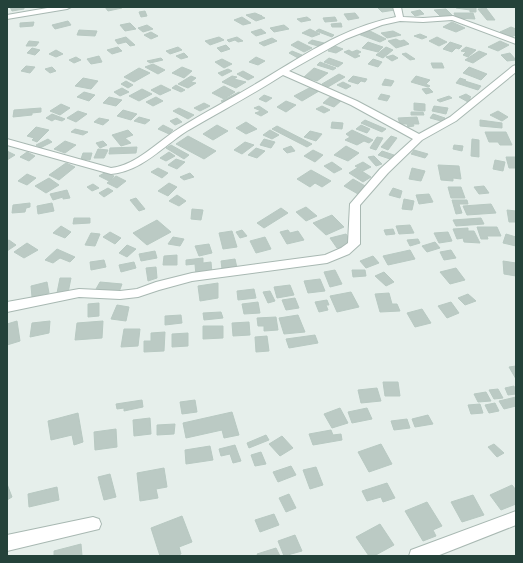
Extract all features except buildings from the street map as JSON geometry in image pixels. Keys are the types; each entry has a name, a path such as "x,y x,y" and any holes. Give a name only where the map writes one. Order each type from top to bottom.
{"street":[{"path":"7,17 67,7"},
{"path":"397,7 400,19"},
{"path":"7,142 111,170 121,171 132,167 172,136 309,56 355,32 376,23 400,19 423,20 453,18 516,42"},
{"path":"283,72 354,103 419,138"},
{"path":"7,307 79,293 120,295 138,293 156,286 192,277 327,258 345,251 354,244 355,204 384,171 419,138 453,119 514,72"},
{"path":"417,556 516,518"},
{"path":"7,543 93,524"}]}
